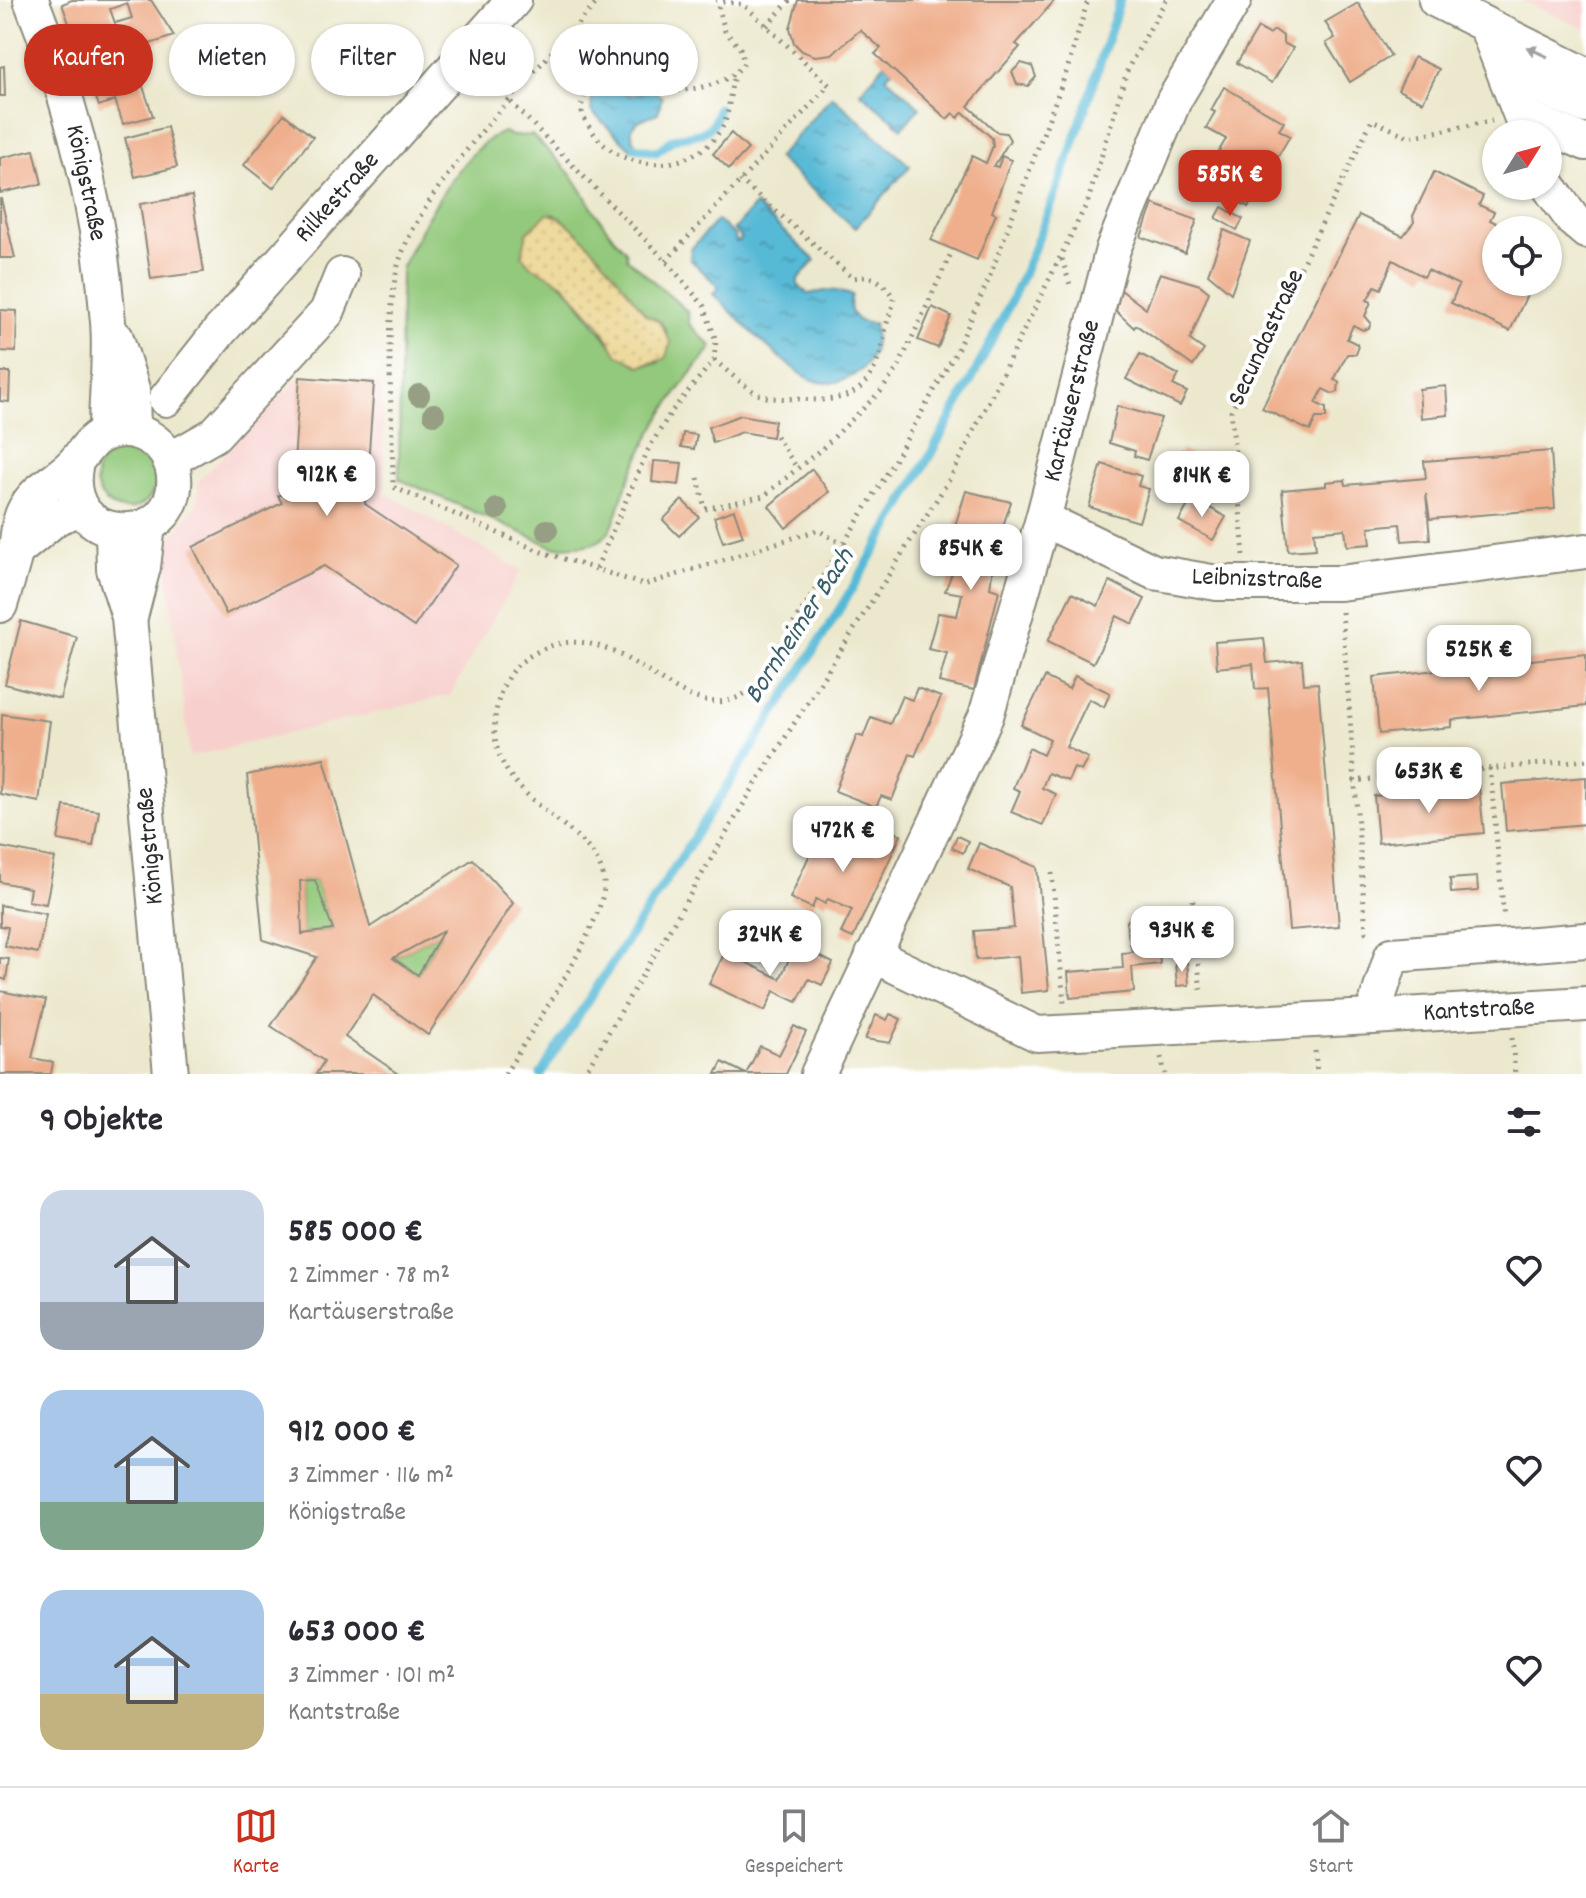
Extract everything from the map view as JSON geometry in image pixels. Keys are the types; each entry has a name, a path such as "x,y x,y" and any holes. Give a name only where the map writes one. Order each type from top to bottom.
{"street":[{"name":"Königstraße","path":"31,0 71,112 95,214 109,324 122,351 132,389 119,432"},
{"name":"Rilkestraße","path":"166,399 219,332 514,0"},
{"name":"Kartäuserstraße","path":"818,1074 986,716 1043,519 1113,249 1174,100 1234,0"},
{"path":"1436,0 1586,75"},
{"path":"1487,28 1524,120"},
{"path":"1507,72 1586,106"},
{"path":"1562,136 1586,143"},
{"path":"1559,200 1573,220 1586,231"},
{"path":"170,460 214,435 327,312 342,275"},
{"path":"0,605 16,551 19,521 28,503 76,462 93,440 119,432 155,441 170,460 173,490 168,504 148,525 125,532 113,531 89,519 80,508 72,478 76,462"},
{"path":"16,551 56,518 80,508"},
{"name":"Leibnizstraße","path":"1043,519 1154,572 1217,583 1340,583 1586,551"},
{"name":"Königstraße","path":"129,617 143,567 148,525"},
{"name":"Königstraße","path":"113,531 114,569 129,617 171,1074"},
{"path":"1372,1017 1392,955 1586,940"},
{"name":"Kantstraße","path":"873,955 1037,1034 1586,1004"}],"path":[{"path":"578,24 599,0"},
{"path":"585,96 583,118 606,150 633,161 666,163 694,154 718,134 728,114 735,76 744,63 740,48 725,31 716,0 744,5 829,85 666,261"},
{"path":"767,26 790,0"},
{"path":"505,1074 573,962 604,898 601,867 580,842 522,793 506,769 496,737 496,709 510,674 524,660 553,645 580,642 611,648 689,697 721,704 738,700 754,687 844,545 949,364 975,309 1067,70 1088,0"},
{"path":"584,1074 753,788 951,477 1088,201 1128,68 1166,0"},
{"path":"550,56 434,191 412,230 395,277 393,487 539,551 644,585 818,530 844,545"},
{"path":"698,88 735,76"},
{"path":"511,102 666,261 704,306 716,341 714,360 671,412 648,450 596,569"},
{"name":"Secundastraße","path":"1249,583 1231,411 1372,120 1409,137 1482,129"},
{"path":"714,360 761,396 820,401 846,398 876,371 885,345 886,324 893,312 894,298 882,282 869,275 853,278 740,180"},
{"path":"698,478 705,509 764,496 844,429 881,391 899,366 953,249"},
{"path":"776,436 797,468"},
{"name":"Leibnizstraße","path":"1340,583 1366,932 1392,955"},
{"path":"1353,781 1586,760"},
{"path":"1490,768 1506,945"},
{"path":"1052,873 1068,1032"},
{"path":"1193,900 1205,1023"}],"shaded area":[{"path":"1520,0 1586,0 1586,29"},
{"path":"300,377 381,384 385,493 521,570 450,695 190,757 165,556 174,533 197,504 199,480"}],"green space":[{"path":"504,132 512,136 532,135 575,180 605,226 626,251 627,258 688,312 689,324 712,347 651,434 632,472 610,530 602,539 591,544 554,547 399,479 401,269 444,191 458,171 489,139","holes":["553,214 564,221 602,260 646,315 660,321 667,332 659,363 640,366 624,356 564,285 530,265"]},
{"path":"126,449 138,451 147,458 154,467 154,491 147,500 138,507 126,509 114,507 105,500 98,491 96,479 98,467 105,458 114,451"},
{"path":"315,880 333,930 302,934 300,881"},
{"path":"443,931 418,975 393,958"}],"sand":[{"path":"547,214 571,226 646,315 659,321 671,343 665,359 640,366 618,355 598,323 564,284 530,265 522,256 527,232"}],"water":[{"path":"885,63 892,70 886,77 920,107 902,128 860,92"},
{"path":"592,96 662,97 658,113 640,120 633,127 637,145 632,150 591,111"},
{"path":"832,96 910,166 855,228 777,158"},
{"path":"755,205 815,260 798,279 798,285 808,294 831,290 852,295 850,307 854,316 862,322 874,323 872,354 862,369 852,376 835,382 822,382 793,368 713,294 719,287 690,259 691,249 717,220 735,236 736,242 740,241 741,237 733,230"}],"building":[{"path":"72,0 151,0 169,28 169,38 153,43 153,24 69,24 62,4","holes":["127,3 132,18 115,23 110,9"]},
{"path":"798,0 1055,0 1016,44 1020,47 968,106 997,132 1006,133 1010,140 994,166 998,167 1002,156 1011,160 992,212 996,214 977,260 931,240 972,156 986,163 993,146 992,138 963,112 958,118 953,113 947,119 875,54 881,48 860,30 832,54 815,56 802,51 794,43 790,28"},
{"path":"1358,3 1391,56 1350,82 1326,43 1335,38 1325,22"},
{"path":"1258,28 1269,34 1275,30 1283,36 1283,43 1293,48 1272,83 1237,63"},
{"path":"1414,57 1439,69 1423,102 1398,90"},
{"path":"1021,63 1032,66 1036,77 1028,86 1017,84 1012,72"},
{"path":"4,66 5,96 0,96 0,67"},
{"path":"1224,87 1284,122 1279,130 1290,136 1248,207 1202,180 1226,139 1206,128 1215,112 1211,110"},
{"path":"95,96 146,96 153,116 123,124 115,100 99,106"},
{"path":"284,114 313,137 273,188 244,165"},
{"path":"167,127 177,167 135,177 125,138"},
{"path":"731,133 748,149 729,169 713,154"},
{"path":"34,150 42,184 0,193 0,158"},
{"path":"1434,172 1482,196 1479,205 1494,212 1492,216 1482,216 1482,296 1526,296 1510,331 1451,303 1459,285 1428,270 1424,277 1393,260 1381,289 1375,286 1367,300 1371,302 1365,316 1371,323 1369,328 1363,330 1353,325 1347,339 1357,344 1358,349 1356,354 1347,354 1334,380 1339,382 1338,392 1333,394 1323,389 1316,403 1326,408 1326,418 1316,418 1310,431 1262,408 1359,215 1403,236 1414,222 1413,216"},
{"path":"192,196 204,272 151,279 140,204"},
{"path":"1,199 15,258 0,258"},
{"path":"1153,204 1197,220 1185,253 1141,237"},
{"path":"1222,207 1243,219 1237,230 1216,218"},
{"path":"1224,230 1250,241 1231,293 1208,274"},
{"path":"1160,273 1200,285 1209,292 1190,340 1204,350 1193,366 1136,325 1134,328 1116,311 1121,290 1146,309"},
{"path":"932,307 951,316 938,348 918,340"},
{"path":"0,310 17,311 16,352 0,351"},
{"path":"1140,354 1179,375 1173,385 1187,392 1180,406 1126,379"},
{"path":"0,372 10,372 9,402 0,401"},
{"path":"300,377 374,383 365,504 456,565 414,627 324,566 226,614 193,547 282,503 278,496 292,490"},
{"path":"1446,386 1448,415 1421,418 1419,389"},
{"path":"1117,406 1161,418 1147,460 1134,456 1135,451 1109,443"},
{"path":"741,415 775,421 772,437 742,432 713,443 708,427"},
{"path":"683,433 697,435 694,449 681,447"},
{"path":"1181,450 1205,463 1198,475 1174,463"},
{"path":"1551,451 1555,509 1430,519 1426,494 1430,539 1402,541 1400,524 1369,527 1371,544 1347,546 1345,529 1314,532 1316,549 1288,551 1282,490 1326,486 1326,482 1345,480 1346,485 1426,478 1424,461"},
{"path":"654,461 682,463 679,485 652,482"},
{"path":"1102,464 1141,476 1138,486 1149,489 1139,522 1089,507"},
{"path":"812,469 829,492 786,528 769,506"},
{"path":"966,491 1011,502 995,550 990,588 999,591 974,690 939,682 947,653 928,649 938,613 957,616 962,594 945,591 956,563 965,565 973,538 954,529"},
{"path":"1192,498 1226,517 1213,540 1179,521"},
{"path":"682,500 699,517 679,536 663,520"},
{"path":"734,510 743,536 723,542 714,517"},
{"path":"1110,581 1145,599 1133,624 1117,616 1093,663 1048,641 1072,593 1098,606"},
{"path":"21,621 77,637 60,699 5,684"},
{"path":"1264,638 1267,663 1302,660 1304,684 1318,683 1339,926 1289,930 1268,688 1255,689 1253,664 1217,668 1215,642"},
{"path":"1586,654 1586,706 1452,720 1452,727 1379,734 1374,677"},
{"path":"1075,676 1110,693 1104,707 1089,699 1066,747 1088,758 1081,771 1074,768 1068,781 1048,773 1042,788 1056,794 1043,825 1011,812 1020,791 1013,788 1029,748 1043,755 1050,739 1021,725 1045,677 1069,689"},
{"path":"917,688 941,697 915,756 910,754 892,800 881,796 876,807 835,791 857,735 863,737 871,717 890,724 902,696 912,700"},
{"path":"2,714 50,721 39,802 0,794"},
{"path":"324,758 370,927 473,859 513,903 428,1035 373,995 345,1037 399,1074 316,1074 324,1061 271,1026 317,957 263,940 247,775","holes":["315,880 333,930 302,934 300,881","443,931 418,975 393,958"]},
{"path":"1586,777 1586,824 1506,831 1502,784"},
{"path":"1479,786 1484,833 1378,843 1374,796"},
{"path":"64,806 99,811 93,846 58,840"},
{"path":"818,825 878,853 889,829 901,835 853,938 841,933 852,910 828,899 825,904 816,899 812,908 790,898 810,854 805,851"},
{"path":"957,836 968,841 963,853 952,848"},
{"path":"979,843 1037,867 1049,990 1021,993 1018,956 976,960 974,931 1014,928 1010,887 968,869"},
{"path":"0,847 55,858 46,904 28,901 30,888 0,882"},
{"path":"1477,877 1478,891 1451,893 1450,879"},
{"path":"0,905 46,914 38,953 5,946 8,927 0,926"},
{"path":"1173,915 1177,930 1173,932 1174,950 1159,951 1160,964 1132,967 1134,992 1070,998 1068,972 1123,968 1122,953 1132,952 1126,923 1129,919"},
{"path":"796,944 833,963 822,985 809,979 797,1002 774,991 765,1011 709,984 725,952 780,979"},
{"path":"0,958 9,959 6,980 0,978"},
{"path":"1187,962 1189,985 1177,986 1175,963"},
{"path":"0,991 46,1000 32,1058 53,1062 51,1074 0,1074"},
{"path":"890,1014 901,1019 890,1043 865,1039 876,1015 887,1020"},
{"path":"794,1026 806,1032 786,1074 746,1074 760,1046 779,1055"},
{"path":"722,1062 746,1074 716,1074"}],"waterway":[{"name":"Bornheimer Bach","path":"541,1074 782,702 952,416 1003,318 1037,241 1120,0"},
{"path":"635,147 656,152 676,138 705,131 713,123 718,108"}]}
